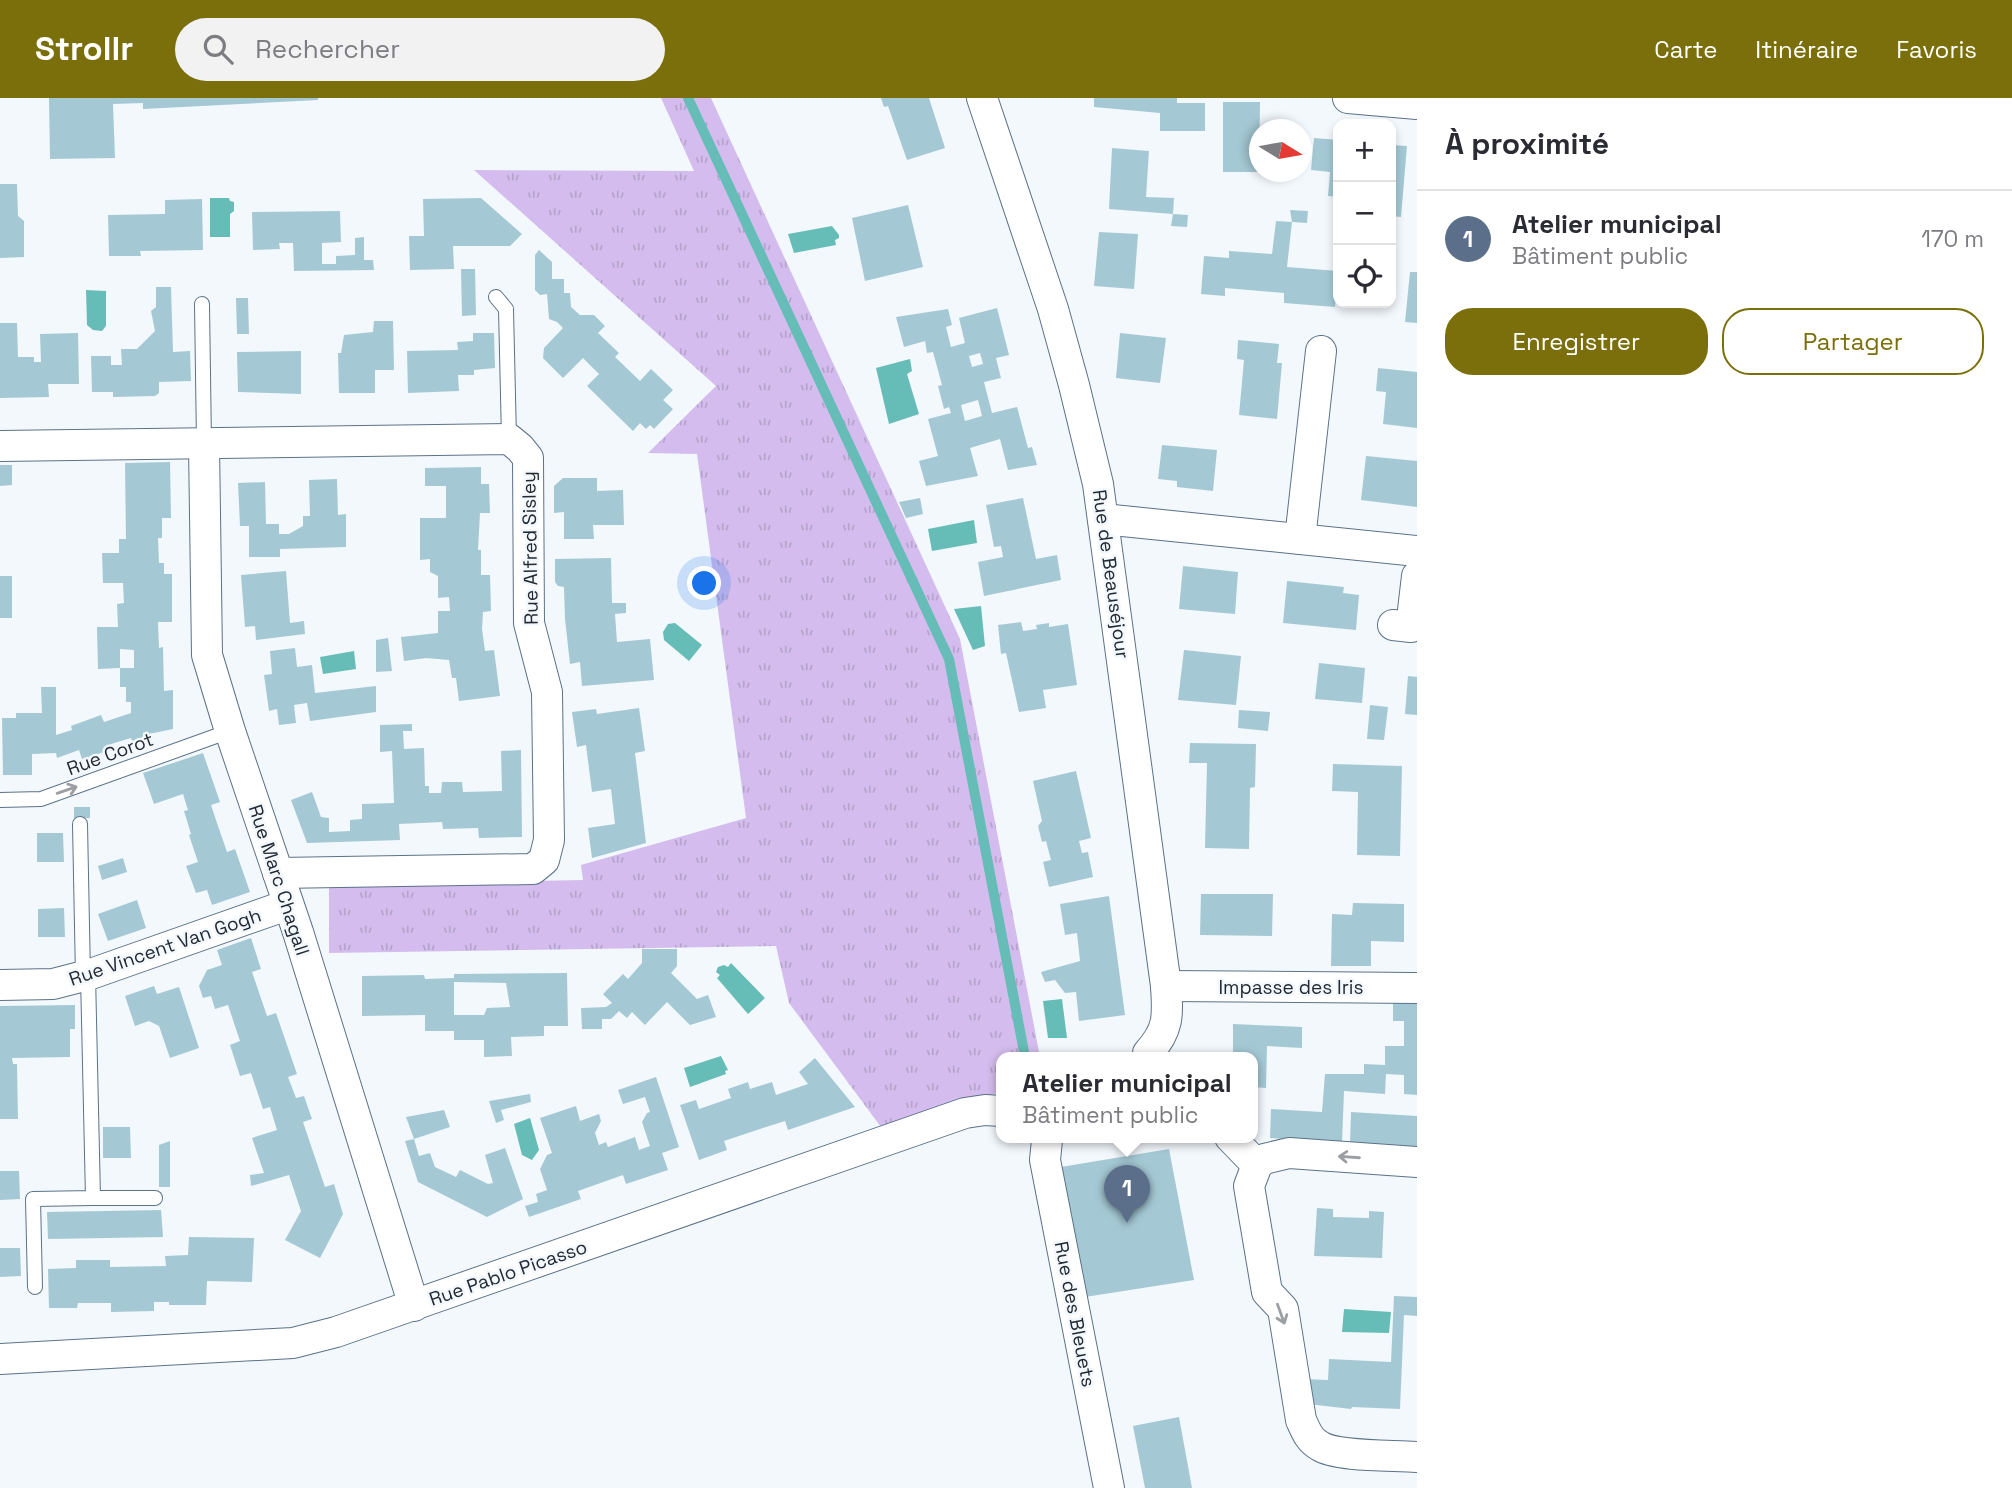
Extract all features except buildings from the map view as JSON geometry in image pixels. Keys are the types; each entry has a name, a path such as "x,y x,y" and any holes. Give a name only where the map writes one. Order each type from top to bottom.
{"street":[{"name":"Rue de Beauséjour","path":"982,98 1056,322 1096,472 1166,986 1166,1027 1151,1052"},
{"path":"1348,98 1417,104"},
{"path":"1300,539 1321,351"},
{"path":"0,446 509,439"},
{"name":"Rue Alfred Sisley","path":"278,873 533,869 544,860 549,840 547,692 529,623 529,470 528,458 520,447 509,439"},
{"name":"Rue Marc Chagall","path":"204,444 207,655 414,1306"},
{"path":"1103,519 1417,551"},
{"path":"1393,625 1411,627 1417,576"},
{"name":"Rue Vincent Van Gogh","path":"0,985 53,985 86,976 287,905"},
{"name":"Impasse des Iris","path":"1166,986 1417,988"},
{"name":"Rue Pablo Picasso","path":"0,1359 293,1343 414,1306 965,1113 996,1111"},
{"name":"Rue des Bleuets","path":"1047,1143 1045,1160 1109,1488"},
{"path":"1236,1143 1257,1165"},
{"path":"1417,1162 1289,1153 1264,1159 1257,1165 1249,1185 1267,1292 1283,1309 1301,1420 1308,1437 1320,1447 1333,1452 1417,1457"}],"lane":[{"path":"496,297 506,309 509,439"},
{"path":"202,304 204,444"},
{"name":"Rue Corot","path":"0,800 41,799 230,731"},
{"path":"80,824 93,1198"},
{"path":"35,1287 33,1199 155,1198"}],"green space":[{"path":"661,98 711,98 960,639 1039,1052 996,1052 996,1093 881,1127 789,1003 776,946 329,953 329,885 583,880 581,865 746,818 697,454 648,453 716,386 474,170 694,171"}],"shaded area":[{"path":"210,198 229,198 234,202 234,211 230,214 230,237 210,237"},
{"path":"832,226 839,235 835,240 836,245 794,253 788,234"},
{"path":"86,290 106,291 106,326 102,331 93,330 87,325"},
{"path":"910,359 912,371 907,374 919,414 889,424 876,368"},
{"path":"974,520 977,543 932,551 928,529"},
{"path":"981,606 985,646 973,650 954,609"},
{"path":"675,623 702,645 689,661 664,640 663,632 668,624"},
{"path":"354,651 356,669 323,674 320,657"},
{"path":"731,963 765,998 748,1014 717,978 720,975 716,972 718,967 728,967"},
{"path":"1062,999 1067,1038 1048,1038 1043,1001"},
{"path":"721,1056 728,1070 725,1071 726,1074 690,1087 684,1068"},
{"path":"530,1118 539,1150 532,1160 522,1155 514,1124"},
{"path":"1344,1309 1391,1312 1389,1333 1342,1332"}],"waterway":[{"path":"688,98 949,659 1024,1052"}],"place":[{"name":"Atelier municipal","path":"1127,1223"}]}
